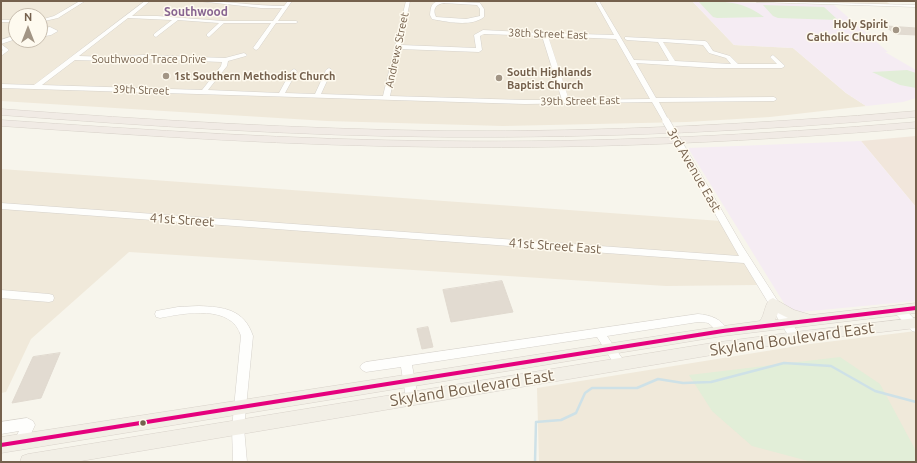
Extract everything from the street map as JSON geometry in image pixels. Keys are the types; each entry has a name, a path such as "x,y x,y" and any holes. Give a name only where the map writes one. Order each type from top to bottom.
{"highway":[{"path":"1,112 239,128 435,134 682,130 785,125 916,114"},
{"path":"1,123 248,138 383,143 494,144 640,142 711,139 916,125"}],"main road":[{"path":"765,325 771,316 773,302 790,314 811,319"},
{"name":"Skyland Boulevard East","path":"1,445 723,331 811,319 916,308"},
{"name":"Skyland Boulevard East","path":"28,462 620,364 795,337 914,325"}],"street":[{"path":"48,20 59,16 84,1"},
{"path":"36,87 148,1"},
{"path":"200,1 261,7 286,7"},
{"path":"256,48 290,1"},
{"name":"Andrews Street","path":"386,98 408,1"},
{"name":"3rd Avenue East","path":"597,1 747,260 795,337"},
{"path":"757,1 916,6"},
{"path":"879,1 887,6"},
{"path":"456,2 481,6 482,17 477,20 441,20 432,16 433,6 436,3 456,2"},
{"path":"597,15 604,15"},
{"path":"128,17 223,22 296,22"},
{"path":"156,35 176,19"},
{"path":"209,35 223,22"},
{"path":"48,29 55,30 48,34"},
{"name":"38th Street East","path":"397,47 479,50 476,35 479,32 544,33 617,37"},
{"path":"544,33 566,101"},
{"path":"627,38 705,43 712,52 728,57 736,66"},
{"path":"660,40 662,48 668,54 673,64"},
{"path":"1,46 6,50 1,54"},
{"name":"Southwood Trace Drive","path":"74,58 104,59 144,57 225,60 244,55"},
{"path":"631,62 736,66 782,66 773,57"},
{"path":"204,92 224,66 225,60"},
{"path":"317,96 328,70"},
{"path":"281,95 294,71"},
{"name":"39th Street","path":"1,86 386,98"},
{"name":"39th Street East","path":"386,98 525,102 653,99 774,99"},
{"name":"41st Street","path":"1,206 362,233"},
{"name":"41st Street East","path":"362,233 747,260"},
{"path":"1,294 49,298"},
{"path":"160,314 174,310 217,311 237,318 244,326 247,336 238,428 240,462"},
{"path":"899,310 914,325"},
{"path":"366,368 698,318 710,319 723,331"},
{"path":"599,332 620,364"},
{"path":"406,363 412,398"},
{"path":"1,428 27,424 29,425 22,442"}],"shaded area":[{"path":"1,1 692,1 734,45 793,48 846,93 866,106 770,117 687,122 503,126 327,121 1,101"},
{"path":"692,1 834,5 888,52 885,52 916,70 916,98 903,102 866,106 846,93 793,48 734,45"},
{"path":"793,1 885,1 892,5"},
{"path":"916,136 916,207 861,141"},
{"path":"861,141 916,207 916,301 790,313 688,148"},
{"path":"1,169 721,221 757,285 666,286 129,252 31,339 6,392 1,393"},
{"path":"916,331 916,462 539,462 537,388 810,344"}],"green space":[{"path":"698,1 733,3 748,7 764,17 717,18 713,17"},
{"path":"763,5 824,7 838,20 778,18 773,16"},
{"path":"907,70 916,73 916,88 900,85 872,72"},
{"path":"840,357 880,384 916,451 916,462 812,462 752,446 712,411 689,375"}],"building":[{"name":"Holy Spirit Catholic Church","path":"887,26 916,28 916,35 895,34 886,27 889,27"},
{"path":"502,281 513,312 451,322 443,290"},
{"path":"428,327 433,347 422,349 417,329"},
{"path":"60,353 41,398 12,403 33,357"}],"waterway":[{"path":"535,462 536,422 561,420 576,413 585,393 592,388 637,388 658,379 683,383 711,382 784,363 831,366 875,391 916,402"}],"transit line":[{"path":"1,445 723,331 916,308"}],"place":[{"name":"Holy Spirit Catholic Church","path":"896,30"},
{"name":"1st Southern Methodist Church","path":"166,76"},
{"name":"South Highlands Baptist Church","path":"499,78"}],"district":[{"name":"Southwood","path":"196,12"}]}
